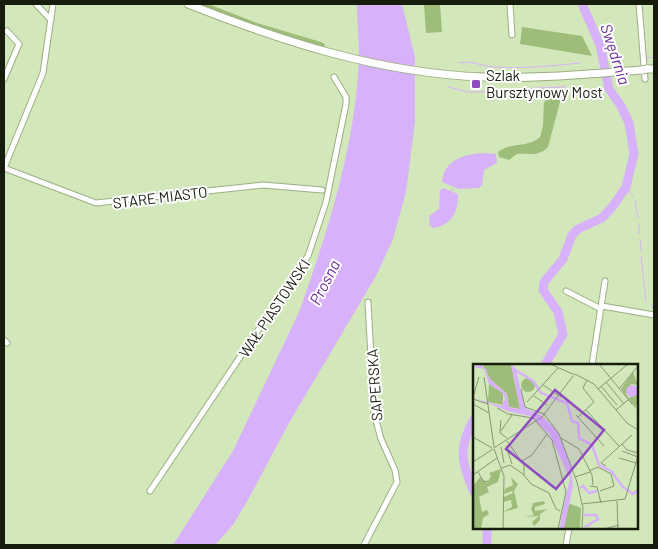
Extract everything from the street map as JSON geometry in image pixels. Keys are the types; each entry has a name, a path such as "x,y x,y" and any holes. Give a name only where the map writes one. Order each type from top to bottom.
{"main road":[{"path":"188,4 269,36 338,56 437,74 502,78 592,74 648,69"}],"street":[{"path":"36,4 51,20"},
{"path":"4,168 5,160 43,73 53,4"},
{"path":"510,4 512,35"},
{"path":"639,4 645,78"},
{"path":"4,79 19,44 6,31"},
{"path":"4,62 10,66"},
{"name":"WAŁ PIASTOWSKI","path":"150,491 308,256 326,202 346,104 346,97 334,77"},
{"name":"STARE MIASTO","path":"4,168 96,204 263,186 322,190"},
{"path":"592,364 605,281"},
{"path":"566,290 601,308 654,315"},
{"name":"SAPERSKA","path":"364,545 397,482 395,470 381,440 374,413 368,302"},
{"path":"566,545 569,529"}],"green space":[{"path":"195,4 208,4 257,23 321,42 325,44 324,48 317,48"},
{"path":"424,4 440,4 442,32 426,33"},
{"path":"522,27 582,36 592,56 520,44"},
{"path":"554,94 560,98 560,102 548,147 534,154 517,154 509,160 499,157 498,152 503,149 530,143 540,137 543,126 544,102"}],"water":[{"name":"Prosna","path":"357,4 402,4 415,57 415,121 406,192 393,239 376,276 289,423 233,525 215,545 173,545 233,451 299,312 310,281 339,187 352,122 357,90 359,57"},
{"path":"479,153 496,154 497,163 484,170 482,185 479,188 459,189 442,182 448,166 454,161"},
{"path":"443,188 458,194 457,206 453,217 449,221 433,228 430,226 429,216 439,209 440,190"}],"waterway":[{"name":"Swędrnia","path":"546,364 563,334 558,312 543,290 544,282 563,259 572,235 578,229 602,218 613,206 626,187 634,154 629,123 621,106 609,89 600,45 582,4"},
{"path":"647,58 654,57"},
{"path":"459,63 468,62 493,67 515,68 580,63"},
{"path":"555,95 562,92 564,85"},
{"path":"449,87 468,92 564,87"},
{"path":"626,187 633,196"},
{"path":"635,201 638,218"},
{"path":"639,224 639,234"},
{"path":"640,239 641,251"},
{"path":"641,256 646,302"},
{"path":"651,304 654,311"},
{"name":"Swędrnia","path":"473,421 465,438 463,455 466,472 473,490"},
{"name":"Swędrnia","path":"487,529 487,545"}],"place":[{"name":"Szlak Bursztynowy Most","path":"476,84"}]}
